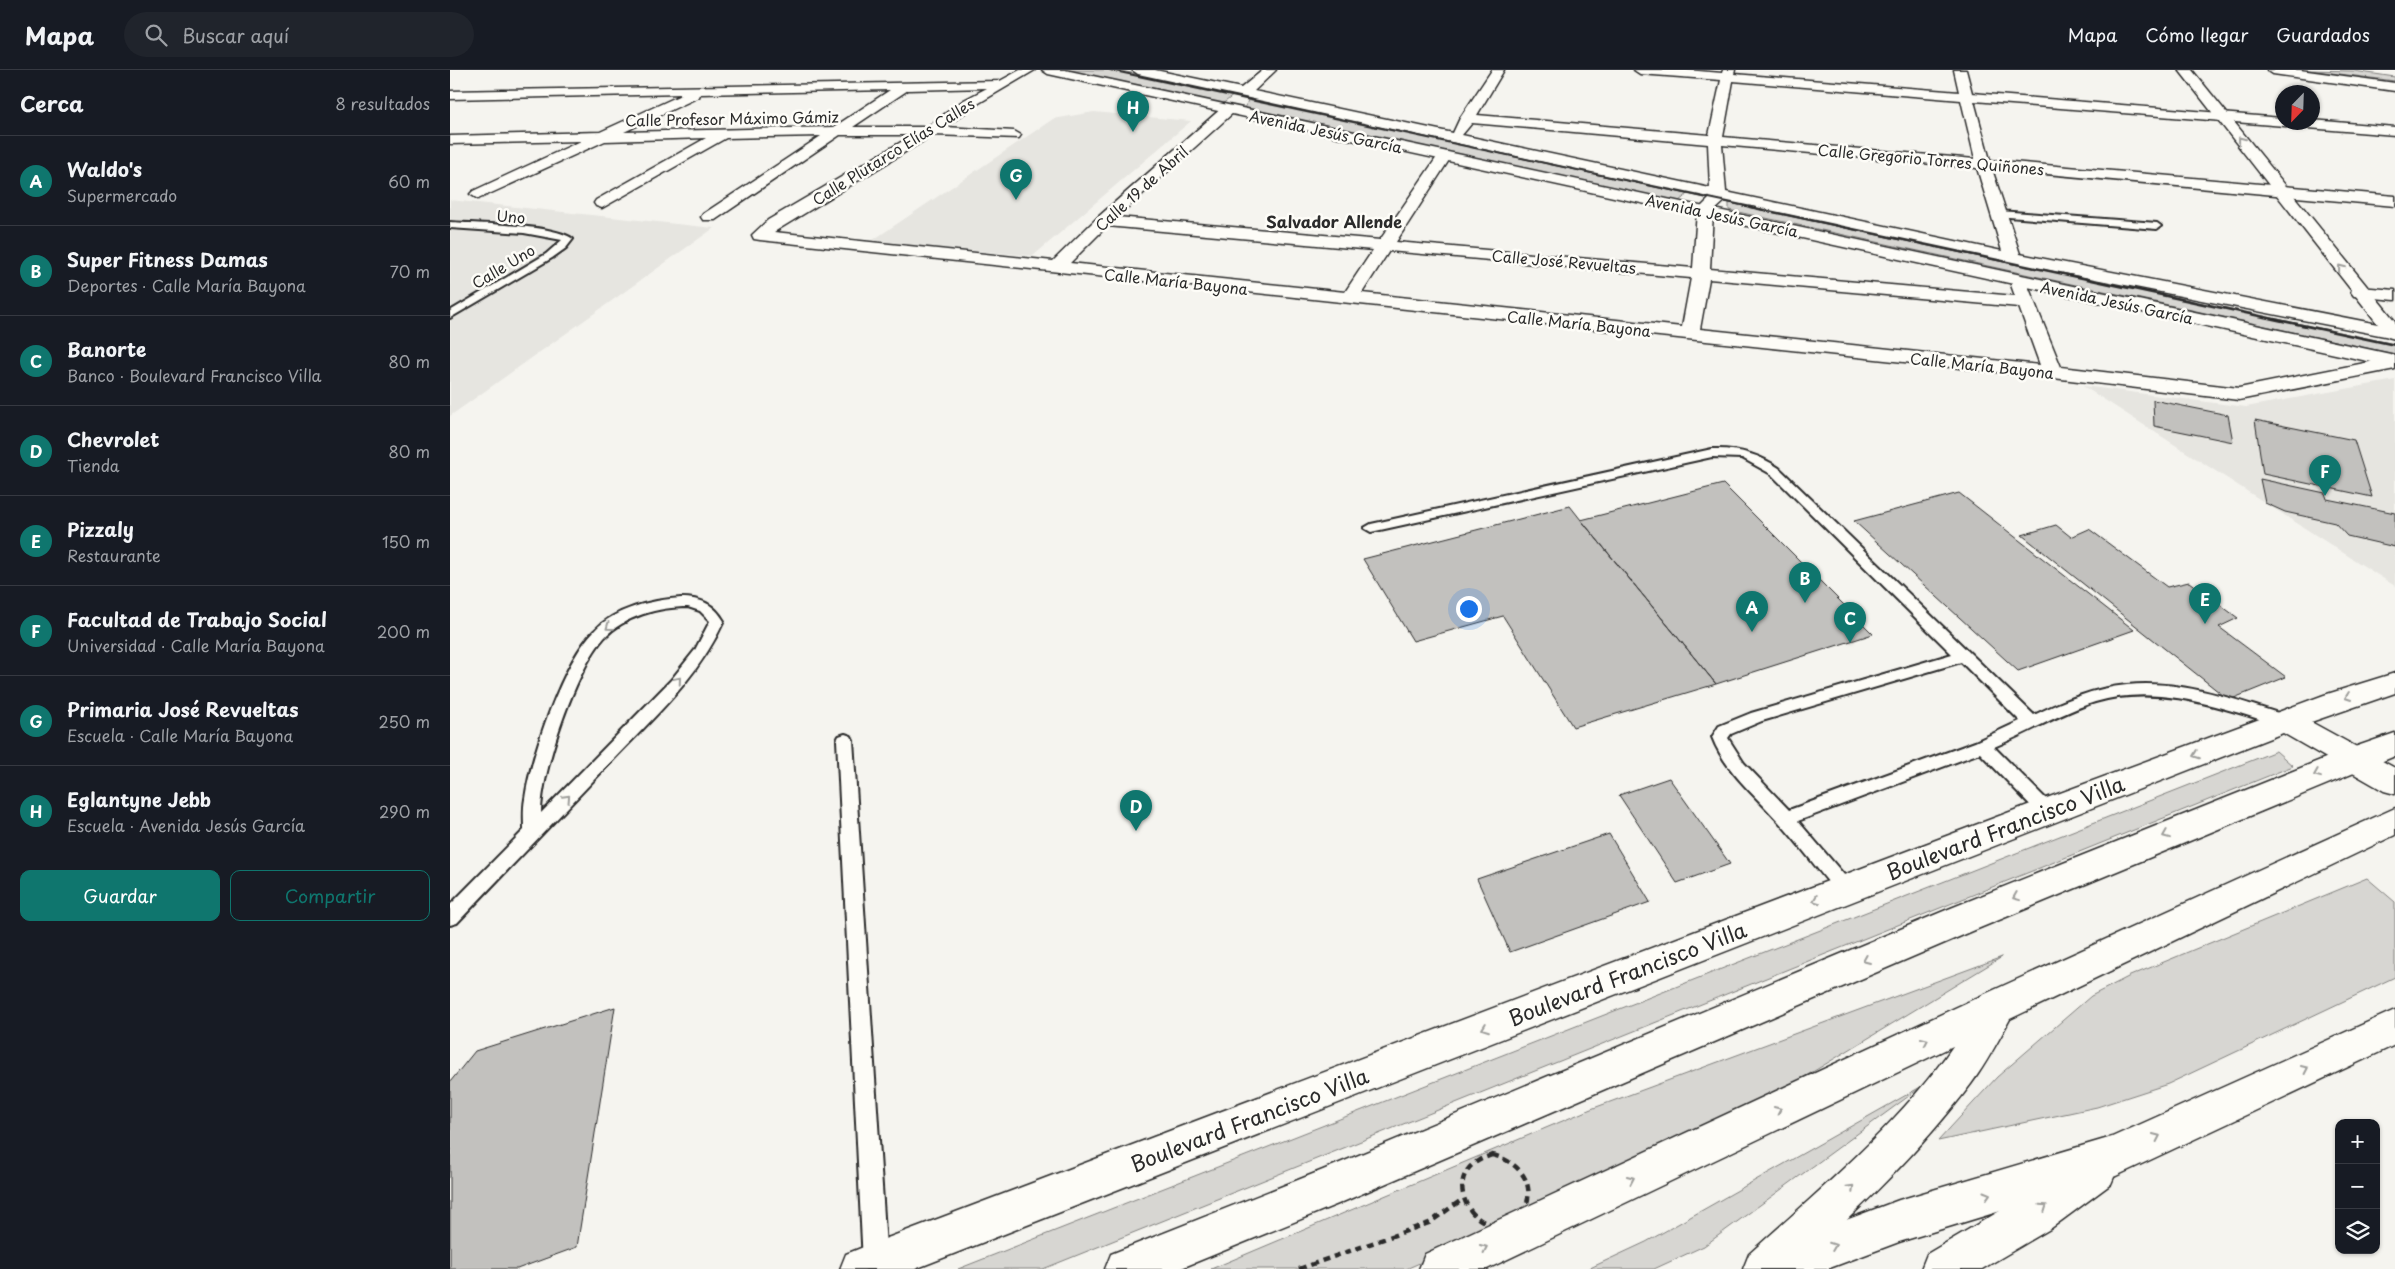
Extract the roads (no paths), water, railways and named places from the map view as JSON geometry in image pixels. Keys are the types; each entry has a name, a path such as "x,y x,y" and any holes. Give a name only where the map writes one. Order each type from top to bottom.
{"street":[{"path":"709,217 928,70"},
{"name":"Calle Plutarco Elías Calles","path":"760,235 774,223 930,131 969,103 1029,70"},
{"name":"Avenida Jesús García","path":"1048,70 1444,157 1705,210 2395,362"},
{"name":"Avenida Jesús García","path":"1138,70 2013,258 2394,333"},
{"path":"1245,92 1270,70"},
{"path":"1454,139 1498,70"},
{"path":"1640,70 1728,73 1968,97 2275,121"},
{"path":"1960,70 1983,163 2013,258"},
{"path":"2185,70 2394,333"},
{"path":"2272,70 2395,87"},
{"path":"2291,70 2306,75"},
{"path":"2347,70 2395,75"},
{"path":"2365,70 2395,75"},
{"path":"1690,334 1700,273 1705,210 1718,200 1715,140 1728,73"},
{"path":"478,194 737,74"},
{"path":"450,95 1004,84"},
{"name":"Calle 19 de Abril","path":"1057,268 1065,257 1103,221 1228,110"},
{"name":"Calle Gregorio Torres Quiñones","path":"1467,118 1983,163 2395,202"},
{"path":"2320,125 2395,131"},
{"name":"Calle Profesor Máximo Gámiz","path":"450,140 838,131 930,131 1014,135"},
{"path":"602,203 723,134"},
{"path":"1349,299 1444,157"},
{"name":"Calle José Revueltas","path":"1103,221 1386,244 2025,302"},
{"name":"Calle María Bayona","path":"760,235 1349,299 2053,372 2239,394 2281,388 2395,362"},
{"path":"2018,280 2053,372"},
{"path":"2360,292 2395,295"},
{"name":"Boulevard Francisco Villa","path":"868,1266 2047,811 2357,694 2395,683"},
{"path":"2285,722 2395,782"},
{"path":"1126,1269 1324,1190 1963,919 2354,758 2395,744"},
{"path":"1440,1269 2395,821"},
{"path":"1764,1269 1840,1200 1902,1136 1958,1070 1998,1006"},
{"path":"1771,1269 1899,1221 2116,1156 2395,1027"},
{"path":"1942,1269 2034,1214 2116,1156"}],"lane":[{"path":"1999,214 2157,226"},
{"name":"Uno","path":"450,225 548,234 568,239"},
{"name":"Calle Uno","path":"450,315 549,256 563,246 568,239"},
{"path":"1371,528 1712,453 1737,453 1762,462 1775,472 2032,723"},
{"path":"450,917 533,833 677,682 712,635 717,621 712,612 700,604 678,603 653,606 612,624 597,635 572,678 547,747 538,775 533,802 533,833"},
{"path":"1845,889 1786,818 1722,746 1720,737 1725,730 1757,717 1963,656"},
{"path":"1786,818 1982,745 2080,702 2109,693 2130,690 2157,691 2193,697 2285,722"},
{"path":"845,740 868,1266"},
{"path":"1982,745 2047,811"}],"railway":[{"path":"1110,70 1756,208"},
{"path":"1750,207 2395,345"}],"place":[{"name":"Eglantyne Jebb","path":"1133,132"},
{"name":"Primaria José Revueltas","path":"1016,200"},
{"name":"Facultad de Trabajo Social","path":"2325,496"},
{"name":"Super Fitness Damas","path":"1805,603"},
{"name":"Pizzaly","path":"2205,624"},
{"name":"Waldo's","path":"1752,632"},
{"name":"Banorte","path":"1850,643"},
{"name":"Chevrolet","path":"1136,831"}],"district":[{"name":"Salvador Allende","path":"1334,221"}]}
